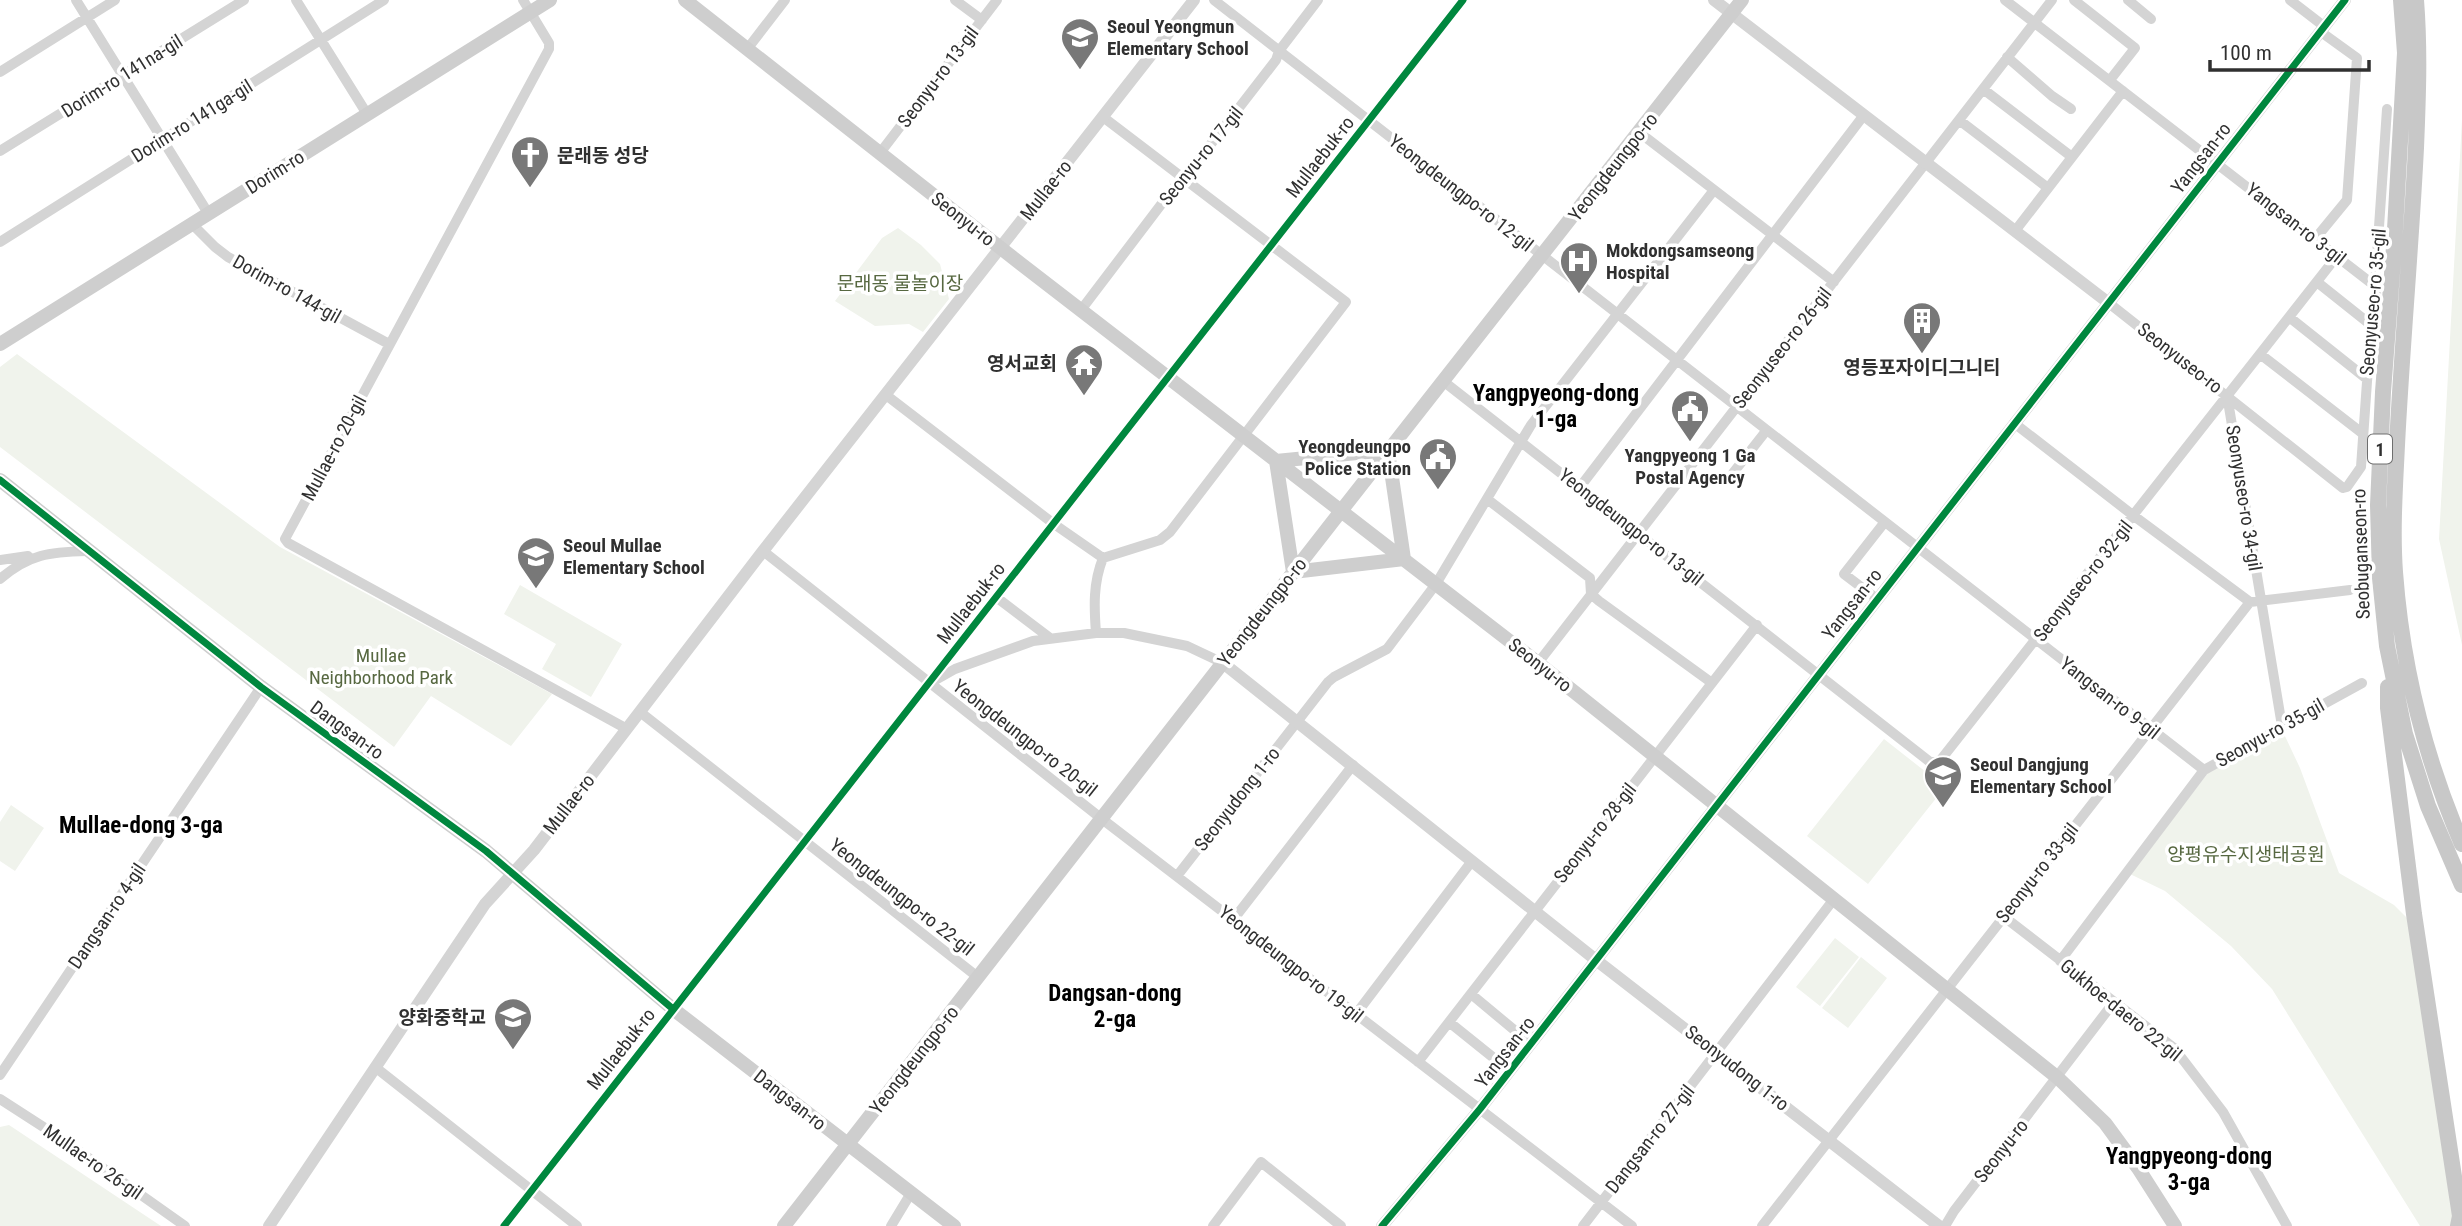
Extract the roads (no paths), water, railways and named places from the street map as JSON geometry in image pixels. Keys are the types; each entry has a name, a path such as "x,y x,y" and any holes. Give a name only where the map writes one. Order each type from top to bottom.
{"main road":[{"name":"Dorim-ro","path":"0,344 367,114 527,6 550,0"},
{"name":"Seonyu-ro","path":"685,0 1000,248 1538,663 2058,1078 2105,1122 2175,1226"},
{"name":"Yeongdeungpo-ro","path":"784,1226 1340,510 1640,133 1742,0"},
{"name":"Seobuganseon-ro","path":"2401,0 2405,53 2383,392 2378,505 2379,578 2387,646 2405,734 2428,806 2462,885"},
{"name":"Seobuganseon-ro","path":"2416,0 2420,47 2412,246 2399,407 2395,571 2404,644 2427,745 2441,796 2462,844"},
{"path":"1388,450 1404,559 1293,572 1276,461 1388,450"},
{"name":"Dangsan-ro","path":"0,480 261,687 513,873 673,1009 911,1193 945,1223"},
{"path":"2387,646 2388,708 2401,817 2459,1216 2458,1226"},
{"path":"2427,745 2462,823"}],"street":[{"path":"76,0 208,213"},
{"path":"0,72 115,0"},
{"name":"Dorim-ro 141na-gil","path":"0,151 244,0"},
{"path":"296,0 367,114"},
{"name":"Dorim-ro 141ga-gil","path":"0,242 384,0"},
{"path":"748,48 785,0"},
{"path":"955,0 982,20"},
{"name":"Seonyu-ro 13-gil","path":"880,153 997,0"},
{"name":"Mullae-ro","path":"269,1226 485,904 513,873 627,729 1194,0"},
{"name":"Yeongdeungpo-ro 12-gil","path":"1214,0 1736,408"},
{"name":"Seonyu-ro 17-gil","path":"1081,310 1182,177 1187,175 1268,71 1279,51 1318,0"},
{"name":"Mullaebuk-ro","path":"504,1226 1463,0"},
{"name":"Seonyuseo-ro","path":"1714,0 2227,395 2343,488"},
{"name":"Yangsan-ro 3-gil","path":"2005,0 2375,286"},
{"name":"Seonyuseo-ro 26-gil","path":"1538,663 2052,0"},
{"path":"2074,0 2135,48 2110,80"},
{"path":"2128,0 2151,19"},
{"path":"2290,0 2357,58 2347,200 2315,239"},
{"name":"Yangsan-ro","path":"1382,1226 1510,1071 2345,0"},
{"name":"Mullae-ro 20-gil","path":"527,6 549,43 549,49 285,539 627,729"},
{"path":"2007,57 2052,96 2071,108"},
{"path":"1983,89 2072,157"},
{"path":"2015,231 2123,91"},
{"name":"Seonyuseo-ro 35-gil","path":"2343,488 2347,487 2361,467 2371,325 2375,306 2387,109"},
{"path":"1580,487 1864,115"},
{"path":"1096,632 1093,604 1098,570 1103,558 1160,540 1170,532 1346,302 1102,117"},
{"path":"1959,120 2048,188"},
{"path":"1640,133 1834,282"},
{"path":"1297,722 1334,677 1387,649 1436,584 1522,442 1560,385 1714,190"},
{"name":"Dorim-ro 144-gil","path":"192,224 228,257 389,344"},
{"name":"Seonyuseo-ro 32-gil","path":"1819,673 1930,762 1939,762 2337,256"},
{"path":"2317,282 2371,325"},
{"path":"2289,317 2367,379"},
{"path":"2260,354 2362,433"},
{"name":"Yeongdeungpo-ro 13-gil","path":"1443,381 1819,673"},
{"path":"886,395 1054,524 1103,558"},
{"name":"Seonyuseo-ro 34-gil","path":"2227,395 2255,602 2282,726"},
{"name":"Yangsan-ro 9-gil","path":"1736,408 2204,770"},
{"path":"2014,423 2134,516 2255,602 2350,590"},
{"path":"1733,473 1766,432"},
{"path":"1487,499 1590,578 1591,594 1712,683"},
{"name":"Yangsan-ro","path":"1877,599 1844,574 1884,523"},
{"path":"0,560 60,551 87,551"},
{"name":"Yeongdeungpo-ro 20-gil","path":"763,551 1102,819"},
{"path":"0,579 35,556"},
{"path":"996,597 1050,638"},
{"name":"Seonyu-ro 33-gil","path":"1946,988 2150,728 2255,602"},
{"name":"Seonyu-ro 28-gil","path":"1535,911 1757,625"},
{"path":"929,682 934,682 954,669 1033,641 1096,632 1124,633 1175,643 1223,663"},
{"name":"Seonyudong 1-ro","path":"1223,663 1596,960 1939,1226"},
{"name":"Seonyu-ro 35-gil","path":"2060,961 2204,770 2362,683"},
{"name":"Dangsan-ro 4-gil","path":"0,1075 261,687"},
{"name":"Yeongdeungpo-ro 22-gil","path":"640,712 979,978"},
{"name":"Seonyudong 1-ro","path":"1177,876 1297,722"},
{"path":"1233,920 1353,765"},
{"name":"Yeongdeungpo-ro 19-gil","path":"1102,819 1632,1226"},
{"path":"1356,1014 1472,860"},
{"path":"1717,1053 1834,899"},
{"path":"1418,1062 1535,911"},
{"name":"Gukhoe-daero 22-gil","path":"2003,916 2174,1048 2223,1112 2287,1226"},
{"path":"1762,1226 1946,988"},
{"name":"Yangsan-ro","path":"1471,994 1531,1044"},
{"name":"Seonyu-ro","path":"1945,1226 2114,1002"},
{"name":"Yangsan-ro","path":"1449,1022 1510,1071"},
{"name":"Dangsan-ro 27-gil","path":"1583,1226 1717,1053"},
{"path":"375,1068 576,1226"},
{"name":"Mullae-ro 26-gil","path":"0,1099 186,1226"},
{"path":"1213,1226 1261,1162 1341,1226"},
{"path":"891,1226 911,1193"}],"place":[{"name":"Seoul Yeongmun Elementary School","path":"1080,71"},
{"name":"문래동 성당","path":"530,189"},
{"name":"Mokdongsamseong Hospital","path":"1579,295"},
{"name":"영등포자이디그니티","path":"1922,355"},
{"name":"영서교회","path":"1084,397"},
{"name":"Yangpyeong 1 Ga Postal Agency","path":"1690,443"},
{"name":"Yeongdeungpo Police Station","path":"1438,491"},
{"name":"Seoul Mullae Elementary School","path":"536,590"},
{"name":"Seoul Dangjung Elementary School","path":"1943,809"},
{"name":"양화중학교","path":"513,1051"}],"district":[{"name":"Yangpyeong-dong 1-ga","path":"1556,406"},
{"name":"Mullae-dong 3-ga","path":"141,825"},
{"name":"Dangsan-dong 2-ga","path":"1115,1006"},
{"name":"Yangpyeong-dong 3-ga","path":"2189,1169"}],"park label":[{"name":"문래동 물놀이장","path":"900,283"},
{"name":"Mullae Neighborhood Park","path":"381,666"},
{"name":"양평유수지생태공원","path":"2246,854"}]}
